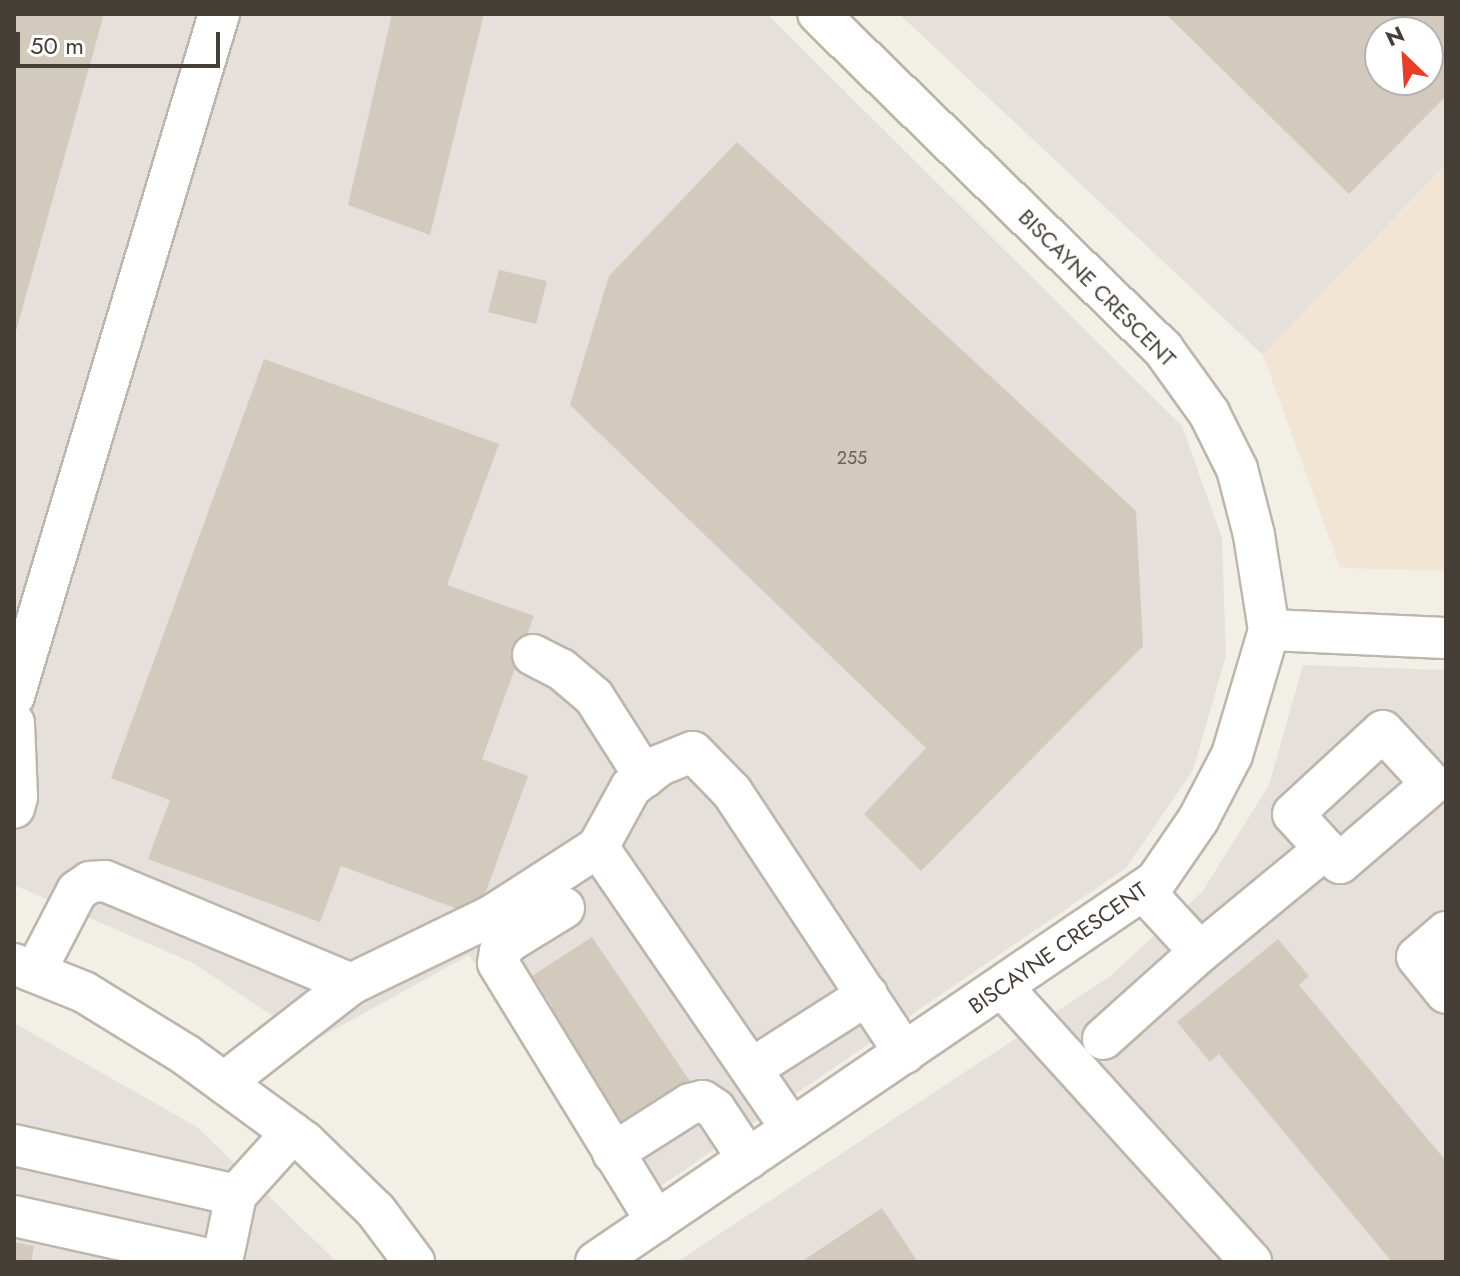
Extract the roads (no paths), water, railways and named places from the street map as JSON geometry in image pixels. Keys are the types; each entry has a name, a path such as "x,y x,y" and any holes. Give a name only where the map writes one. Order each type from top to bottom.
{"street":[{"path":"14,696 219,14"},
{"name":"BISCAYNE CRESCENT","path":"596,1262 1156,881 1198,820 1232,755 1269,630 1254,535 1237,469 1209,413 1163,349 818,14"},
{"path":"1269,630 1446,638"},
{"path":"533,655 561,669 594,697 645,777"},
{"path":"14,723 17,797 14,808"},
{"path":"224,1083 351,984 493,915 598,847 631,787 660,765 693,752 732,792 905,1053"},
{"path":"598,847 792,1129"},
{"path":"1103,1039 1200,952 1325,849"},
{"path":"351,984 105,881 90,882 77,891 24,968 84,992 224,1083 292,1133 376,1211 414,1262"},
{"path":"1143,890 1200,952"},
{"path":"564,908 510,941 500,951 498,963 656,1221"},
{"path":"1446,932 1417,957 1446,993"},
{"path":"1002,987 1251,1262"},
{"path":"751,1069 867,995"},
{"path":"613,1153 690,1104 703,1101 715,1109 748,1159"},
{"path":"14,1216 222,1262 236,1195 292,1133"},
{"path":"14,1145 236,1195"}]}
